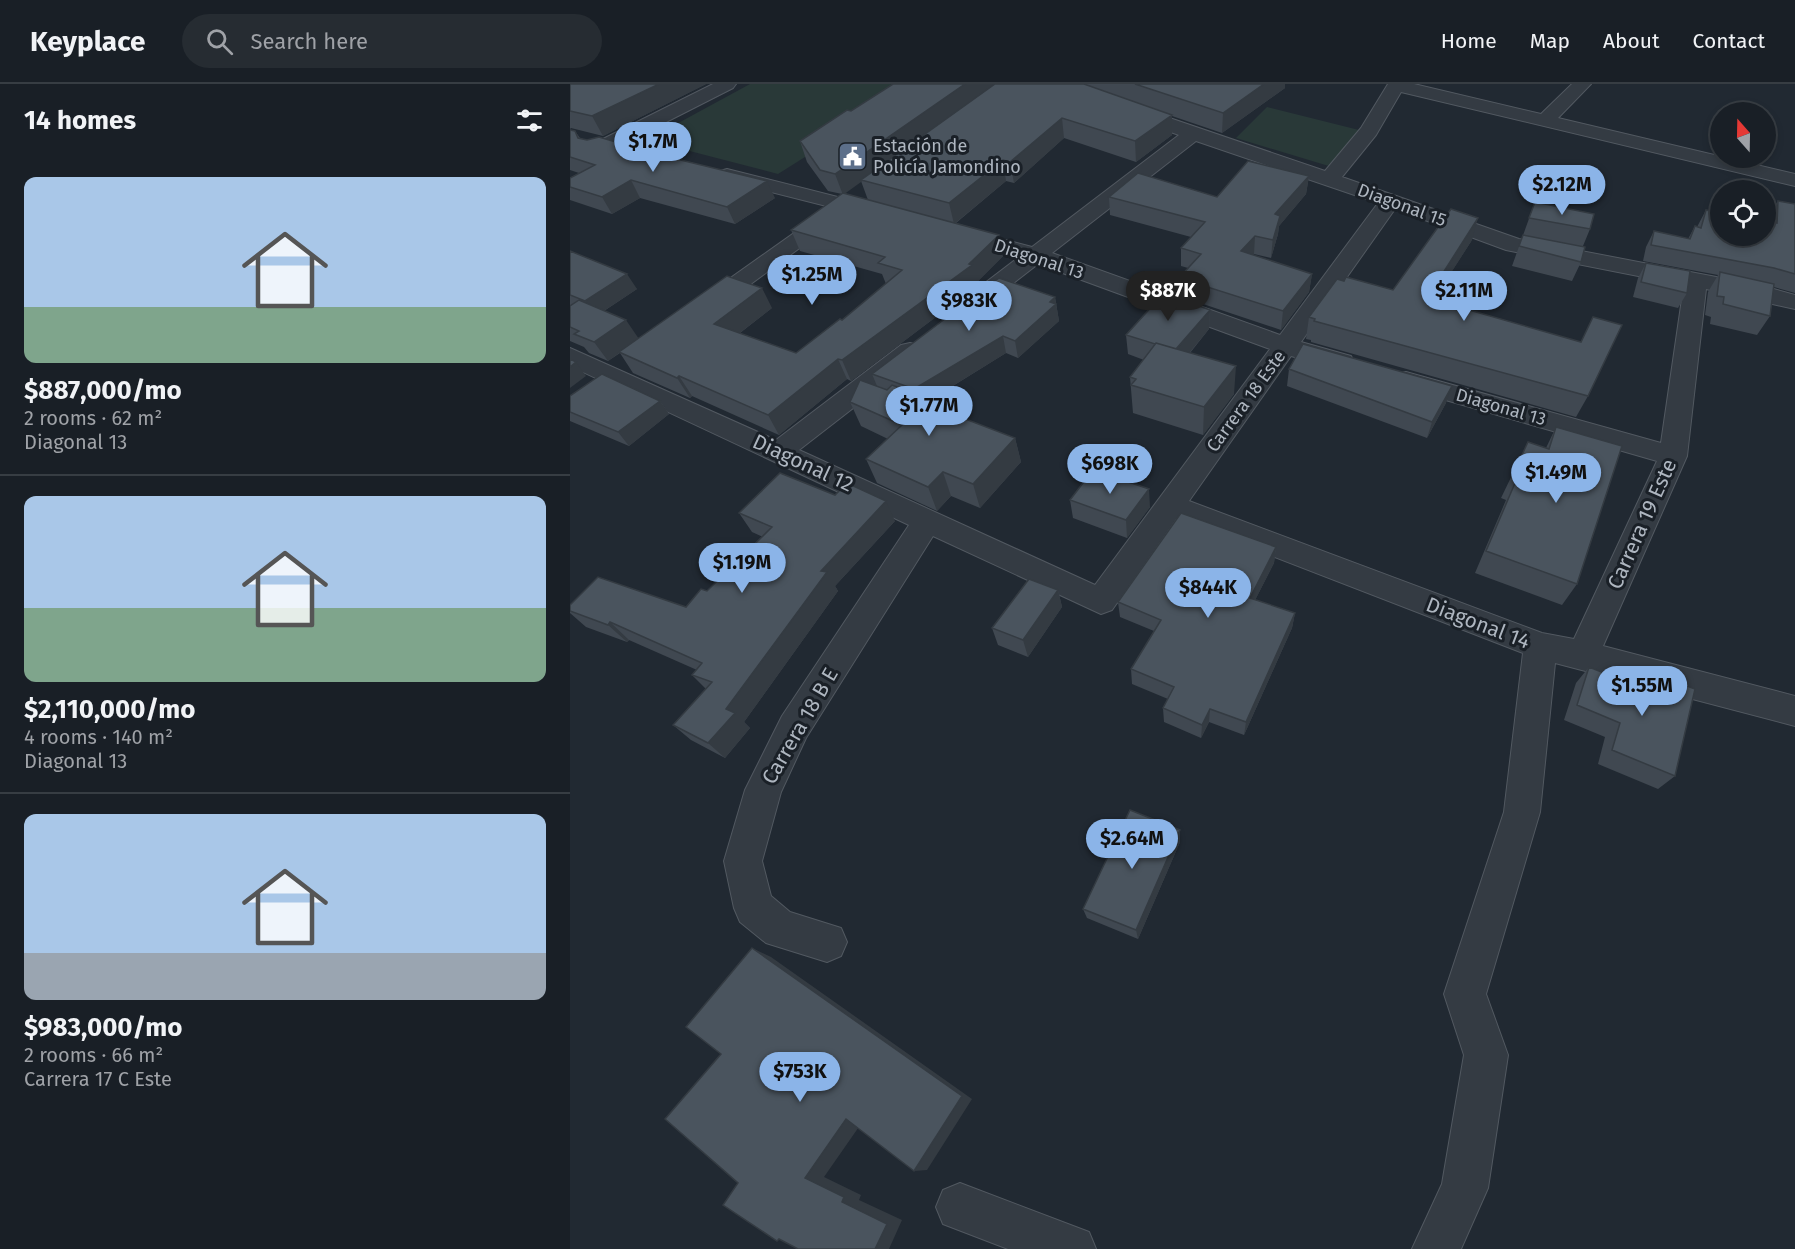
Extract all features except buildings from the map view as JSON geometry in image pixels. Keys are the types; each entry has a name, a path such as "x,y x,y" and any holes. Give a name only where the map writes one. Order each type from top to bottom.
{"street":[{"path":"570,160 606,145 727,84"},
{"name":"Diagonal 15","path":"1053,84 1514,245 1763,293 1795,302"},
{"path":"1544,121 1582,84"},
{"path":"1329,179 1369,131 1396,85 1795,180"},
{"path":"950,320 1192,134"},
{"path":"570,136 640,154"},
{"path":"709,171 856,197 891,216"},
{"path":"686,320 856,197"},
{"name":"Carrera 18 Este","path":"1101,601 1390,201"},
{"name":"Diagonal 13","path":"935,228 1035,255 1286,346 1365,369"},
{"name":"Carrera 19 Este","path":"1583,655 1673,456 1696,280"},
{"path":"779,452 932,334"},
{"name":"Diagonal 12","path":"570,356 1101,601"},
{"name":"Diagonal 13","path":"1388,375 1673,456"},
{"name":"Diagonal 14","path":"1171,505 1540,646 1583,655 1795,711"},
{"name":"Carrera 18 B E","path":"827,942 780,929 754,908 743,861 763,790 794,727 928,520"},
{"path":"1436,1249 1465,1188 1486,1055 1465,994 1522,812 1540,646"},
{"path":"960,1207 1072,1249"}],"shaded area":[{"path":"750,84 921,84 778,174 647,140"},
{"path":"1267,107 1359,130 1332,167 1236,138"}],"place":[{"name":"Estación de Policía Jamondino","path":"852,156"}]}
